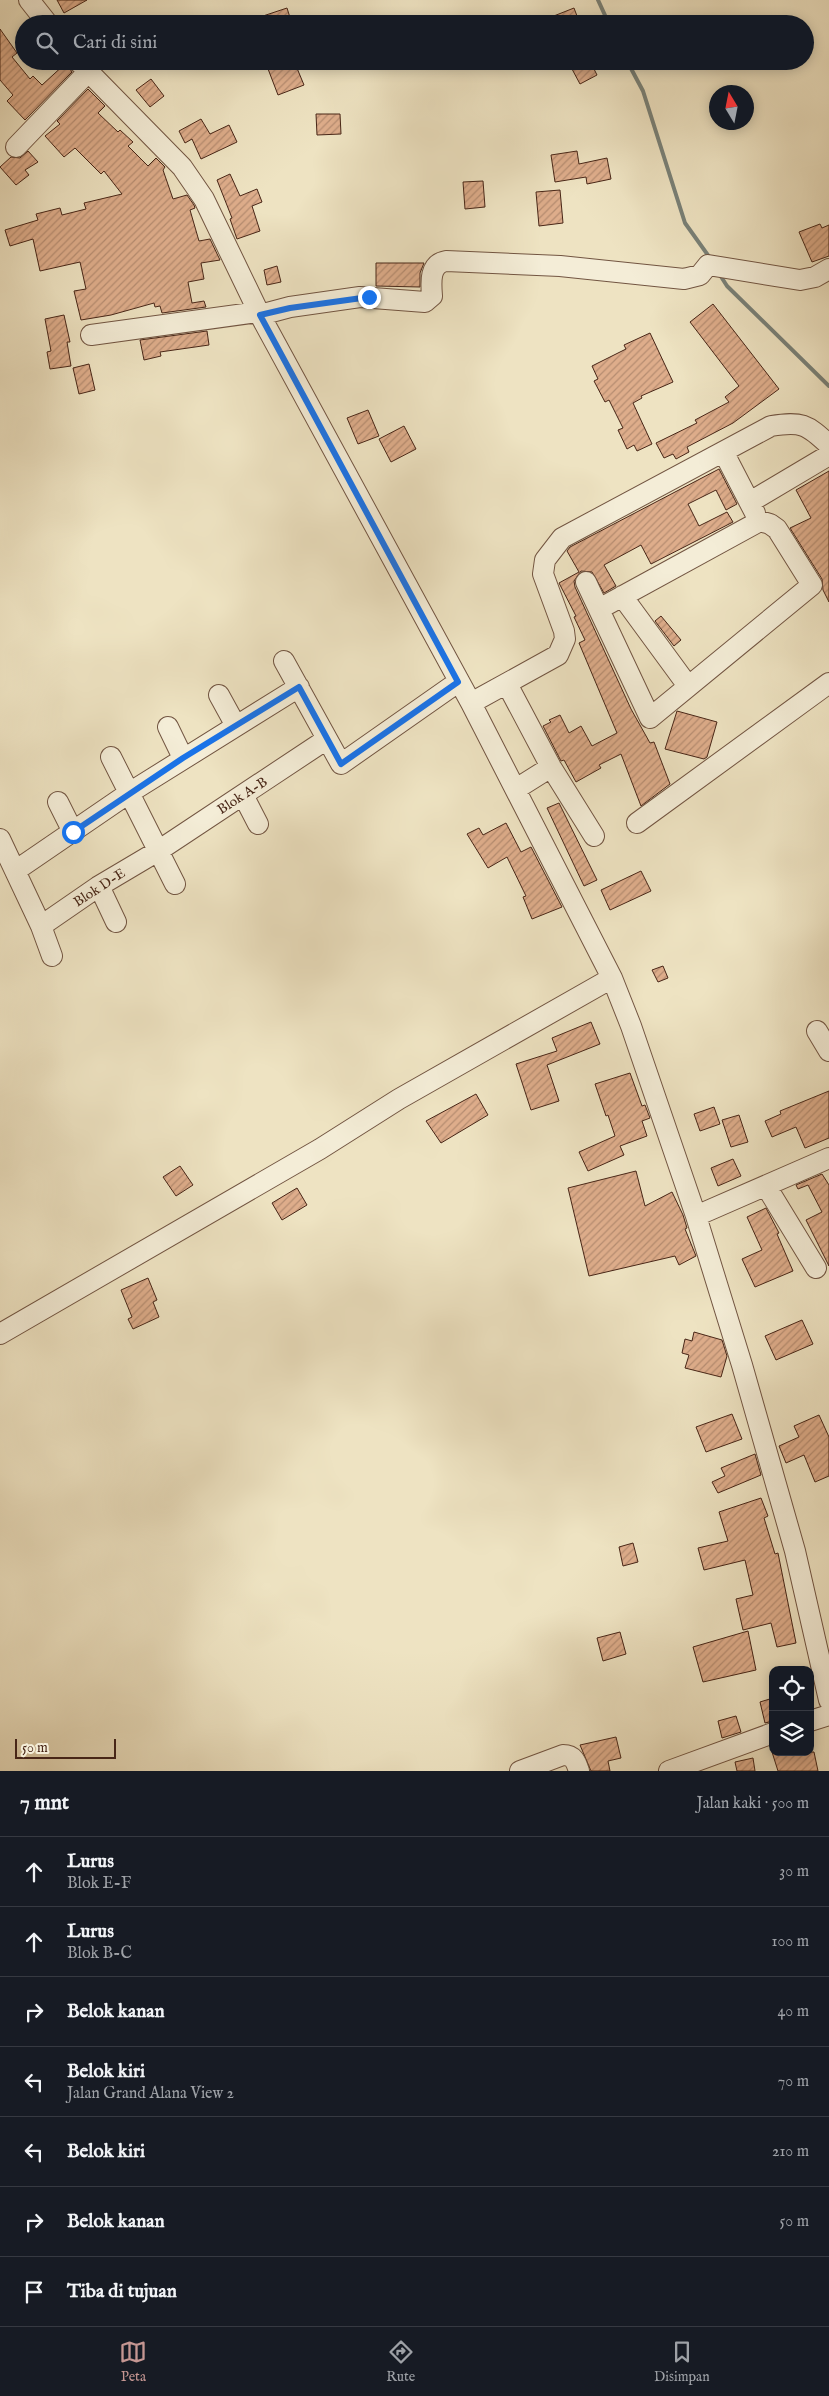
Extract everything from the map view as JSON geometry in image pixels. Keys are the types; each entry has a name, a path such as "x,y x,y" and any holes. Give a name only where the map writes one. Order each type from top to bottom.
{"street":[{"path":"29,0 41,15"},
{"path":"16,147 80,70"},
{"path":"86,70 182,166 204,199 259,313 471,703 612,978 631,1026 696,1216 742,1365 795,1551 829,1700"},
{"path":"91,335 259,313 360,297 425,302 432,296 433,270 438,264 446,261 560,266 684,279 700,275 715,266 763,276 800,280 815,277 829,269"},
{"path":"471,703 558,655 563,646 564,631 543,574 545,560 562,538 724,453 762,430 785,424 809,426 829,445"},
{"path":"724,453 760,521"},
{"path":"750,502 829,455"},
{"path":"586,582 650,718 812,585 777,529 770,524 760,521 599,609"},
{"path":"622,596 688,686"},
{"path":"284,661 341,764 458,682"},
{"path":"638,824 829,683"},
{"path":"507,684 551,768 594,836"},
{"path":"15,871 183,758 299,687"},
{"path":"219,695 236,726"},
{"path":"168,727 183,758"},
{"name":"Blok A-B","path":"158,851 327,739"},
{"path":"111,757 175,884"},
{"path":"516,789 551,768"},
{"path":"243,795 258,824"},
{"path":"58,802 73,832"},
{"path":"0,839 41,926 52,956"},
{"name":"Blok D-E","path":"41,926 100,886 158,851"},
{"path":"100,886 116,922"},
{"path":"0,1334 320,1149 399,1099 612,978"},
{"path":"818,1031 829,1051"},
{"path":"696,1216 766,1186 826,1164"},
{"path":"766,1186 816,1268"},
{"path":"814,1720 829,1714"},
{"path":"669,1771 769,1734"},
{"path":"520,1771 563,1755 569,1755 574,1758 579,1771"}],"building":[{"path":"57,0 87,0 64,13"},
{"path":"287,8 289,15 266,15"},
{"path":"574,8 577,15 556,15"},
{"path":"0,29 15,50 15,55 12,57 15,61 15,70 23,70 30,79 33,76 42,85 58,70 71,70 72,72 25,120 7,101 13,95 0,80"},
{"path":"268,70 298,70 304,85 278,95"},
{"path":"573,70 594,70 597,75 580,84"},
{"path":"151,79 164,96 150,107 136,90"},
{"path":"88,89 105,106 98,113 118,132 120,130 133,142 128,146 148,166 156,158 165,167 163,170 173,199 187,195 194,205 195,208 190,210 199,241 210,239 220,260 201,263 204,279 188,282 192,303 204,301 206,307 162,313 160,306 155,307 154,303 111,315 81,320 74,291 86,289 80,262 40,271 33,239 10,246 5,230 38,220 36,214 60,208 62,215 86,209 84,203 122,194 104,171 101,174 75,148 64,157 45,136 60,124 57,121"},
{"path":"316,114 340,114 341,134 317,135"},
{"path":"201,119 210,134 229,125 237,142 201,159 192,139 185,143 179,131"},
{"path":"28,151 38,162 25,170 29,175 16,185 0,167 11,157 20,158"},
{"path":"577,151 579,164 607,158 611,179 587,184 586,177 555,182 551,155"},
{"path":"230,174 240,196 257,189 262,202 252,206 260,231 237,239 230,219 232,218 217,180"},
{"path":"483,181 485,207 465,209 463,182"},
{"path":"560,190 563,223 539,226 536,192"},
{"path":"820,224 822,228 829,225 829,256 812,262 799,232"},
{"path":"376,263 424,263 420,273 420,287 376,286"},
{"path":"277,266 281,282 267,285 264,270"},
{"path":"713,304 779,389 733,423 687,447 689,452 676,459 673,454 664,458 656,443 697,423 695,420 729,402 725,397 739,386 690,322"},
{"path":"64,315 70,342 67,342 71,366 50,369 47,352 51,351 45,319"},
{"path":"207,331 209,345 160,352 161,356 144,360 140,340"},
{"path":"650,333 673,382 641,396 642,398 633,403 652,444 637,451 634,445 627,449 618,430 623,428 609,400 605,402 594,381 598,379 592,366 626,349 624,345"},
{"path":"89,364 95,390 79,394 73,368"},
{"path":"368,410 379,436 358,444 347,418"},
{"path":"404,426 416,449 391,462 379,439"},
{"path":"719,469 737,504 726,510 716,490 688,504 699,526 727,512 733,522 651,564 641,545 604,565 616,586 604,593 592,572 581,571 574,581 575,587 631,709 650,743 654,742 670,784 641,806 621,754 599,765 601,768 576,782 564,760 561,761 543,726 551,722 549,720 560,715 569,733 581,726 592,746 617,733 579,643 585,640 574,617 576,616 559,583 579,572 567,551 570,547"},
{"path":"829,471 829,602 823,590 822,579 790,528 811,518 796,490"},
{"path":"661,616 681,640 674,646 655,621"},
{"path":"677,711 717,722 707,757 704,759 665,749"},
{"path":"559,803 597,880 584,886 547,808"},
{"path":"506,823 521,852 531,847 562,907 532,919 523,897 526,896 507,857 488,868 467,834 479,828 483,835"},
{"path":"641,871 651,891 610,910 601,890"},
{"path":"663,966 668,978 658,982 652,970"},
{"path":"591,1022 600,1044 547,1065 559,1101 531,1110 516,1064 557,1051 552,1038"},
{"path":"630,1073 642,1106 645,1105 650,1118 642,1121 647,1136 620,1146 624,1155 588,1171 579,1152 615,1136 595,1084"},
{"path":"829,1091 829,1138 805,1148 796,1127 772,1137 765,1121 781,1114 780,1111"},
{"path":"476,1094 488,1115 441,1143 426,1121"},
{"path":"714,1107 720,1124 700,1131 694,1114"},
{"path":"739,1115 748,1142 731,1147 722,1120"},
{"path":"733,1159 741,1176 718,1186 711,1168"},
{"path":"180,1166 193,1185 176,1196 163,1177"},
{"path":"636,1171 645,1206 672,1192 683,1215 687,1228 685,1229 696,1256 679,1265 675,1256 589,1276 568,1188"},
{"path":"822,1174 829,1185 829,1266 806,1220 822,1212 808,1185 798,1189 796,1185"},
{"path":"297,1188 307,1205 282,1220 272,1203"},
{"path":"766,1208 779,1233 777,1234 793,1271 755,1287 742,1259 762,1250 747,1217"},
{"path":"148,1278 157,1300 153,1302 159,1317 133,1329 128,1319 132,1317 121,1290"},
{"path":"802,1320 813,1344 776,1360 765,1336"},
{"path":"694,1332 722,1340 727,1356 721,1377 685,1368 689,1355 682,1353 685,1339 692,1341"},
{"path":"732,1414 742,1439 706,1452 696,1427"},
{"path":"819,1415 829,1437 829,1476 815,1482 804,1455 786,1463 779,1446 799,1437 794,1426"},
{"path":"755,1454 761,1475 718,1493 712,1482 725,1476 721,1468"},
{"path":"761,1498 768,1516 764,1518 775,1554 778,1553 796,1643 777,1647 771,1623 743,1630 736,1599 753,1595 745,1560 704,1570 698,1548 728,1541 719,1512"},
{"path":"633,1543 638,1562 623,1566 619,1547"},
{"path":"748,1631 756,1670 703,1682 693,1647"},
{"path":"620,1632 626,1654 603,1661 597,1638"},
{"path":"769,1699 769,1722 765,1723 760,1702"},
{"path":"736,1716 741,1732 722,1738 718,1721"},
{"path":"616,1737 621,1758 608,1761 610,1771 591,1771 580,1745"},
{"path":"814,1752 818,1771 778,1771 773,1756 814,1756"},
{"path":"753,1758 755,1771 737,1771 735,1762"}],"waterway":[{"path":"598,0 605,15"},
{"path":"632,70 643,91 685,223 710,258"},
{"path":"720,275 727,286 829,386"}],"route":[{"path":"73,832 183,758 299,687 341,764 458,682 260,315 344,299 369,297"}]}
